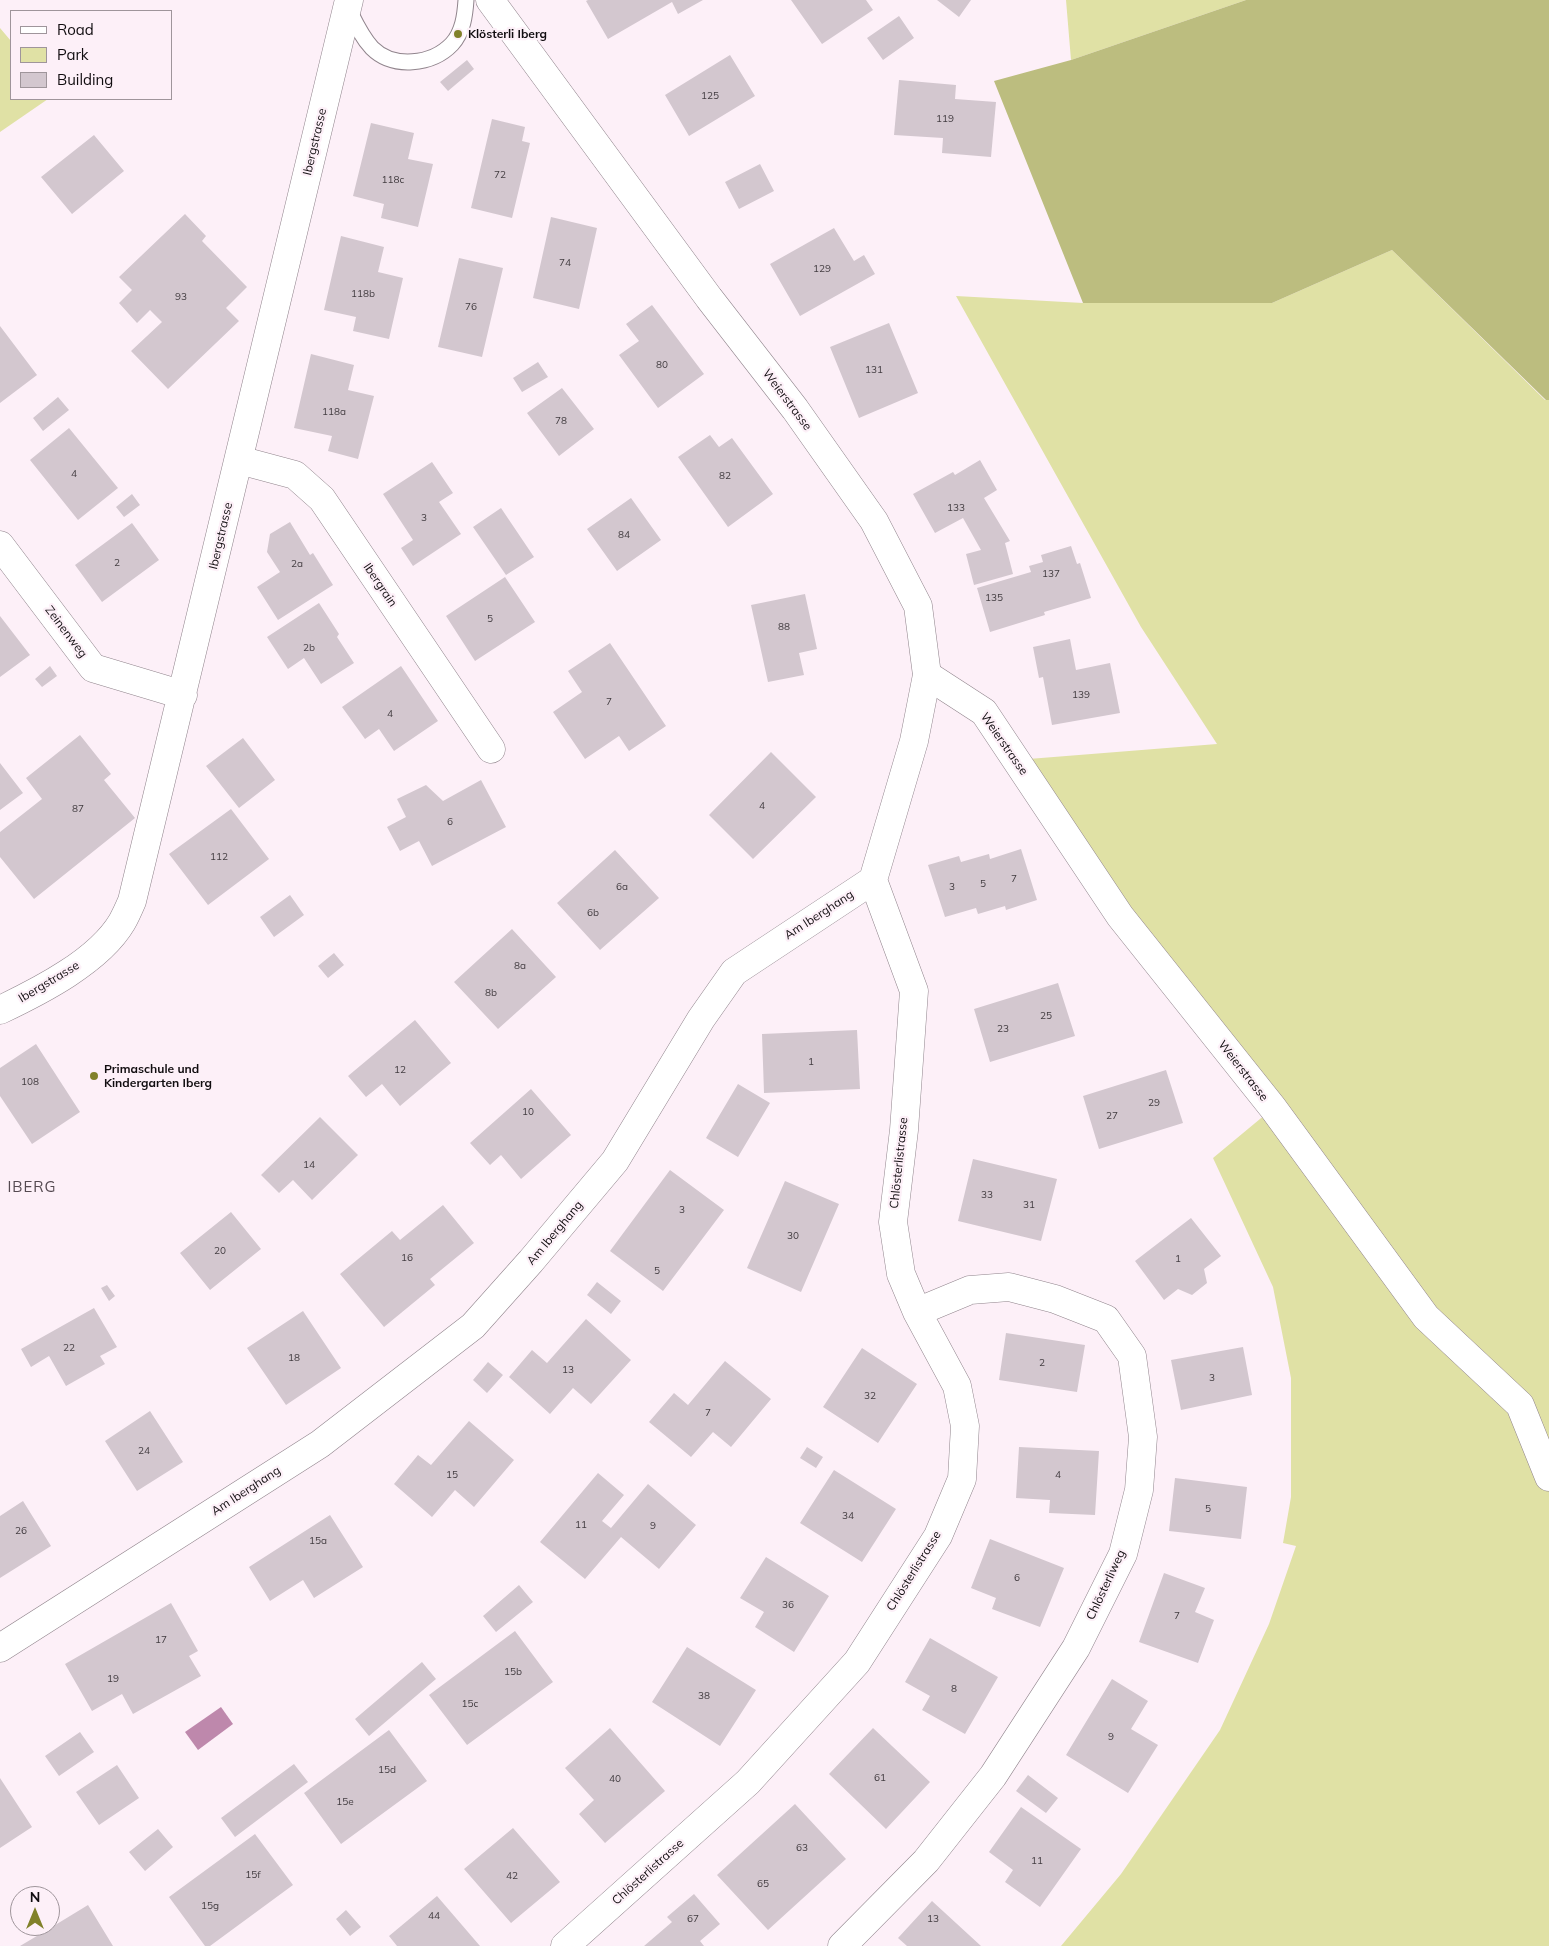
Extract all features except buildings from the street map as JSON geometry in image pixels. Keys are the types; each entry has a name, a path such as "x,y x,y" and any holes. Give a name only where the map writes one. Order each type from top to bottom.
{"street":[{"name":"Weierstrasse","path":"490,0 709,298 794,409 874,521 918,606 927,675 984,712 1120,916 1272,1108 1426,1317 1520,1405 1549,1477"},
{"name":"Ibergstrasse","path":"0,1010 31,995 69,972 103,945 122,923 132,901 183,696 348,3"},
{"name":"Ibergrain","path":"238,460 295,475 322,500 490,749"},
{"name":"Zeinenweg","path":"0,546 93,668 183,696"},
{"path":"873,880 914,741 927,675"},
{"name":"Chlösterlistrasse","path":"565,1946 748,1782 857,1662 938,1536 962,1480 965,1426 957,1386 917,1312 902,1274 893,1222 904,1130 914,991 873,880"},
{"name":"Am Iberghang","path":"0,1648 320,1444 473,1326 531,1261 615,1161 701,1020 734,972 873,880"},
{"name":"Chlösterliweg","path":"842,1946 926,1861 998,1768 1076,1648 1123,1554 1139,1490 1143,1437 1132,1356 1106,1319 1055,1299 1009,1287 970,1290 917,1312"}],"lane":[{"path":"348,3 359,31 373,49 392,60 413,63 434,57 452,44 463,24 466,0"}],"green space":[{"path":"1066,0 1246,0 1071,60"},
{"path":"1246,0 1549,0 1549,400 1546,400 1392,250 1272,303 1083,303 994,81 1071,60"},
{"path":"0,28 10,40 10,100 47,100 0,132"},
{"path":"1392,250 1545,400 1549,400 1549,1946 1061,1946 1121,1874 1220,1730 1269,1624 1296,1546 1283,1543 1291,1497 1291,1378 1273,1287 1213,1158 1272,1109 1016,760 1217,744 1141,627 956,296 1083,303 1272,303"}],"shaded area":[{"path":"221,1707 233,1724 198,1750 185,1732"}],"place":[{"name":"Klösterli Iberg","path":"458,34"},
{"name":"Primaschule und Kindergarten Iberg","path":"94,1076"}],"district":[{"name":"IBERG","path":"32,1187"}]}
